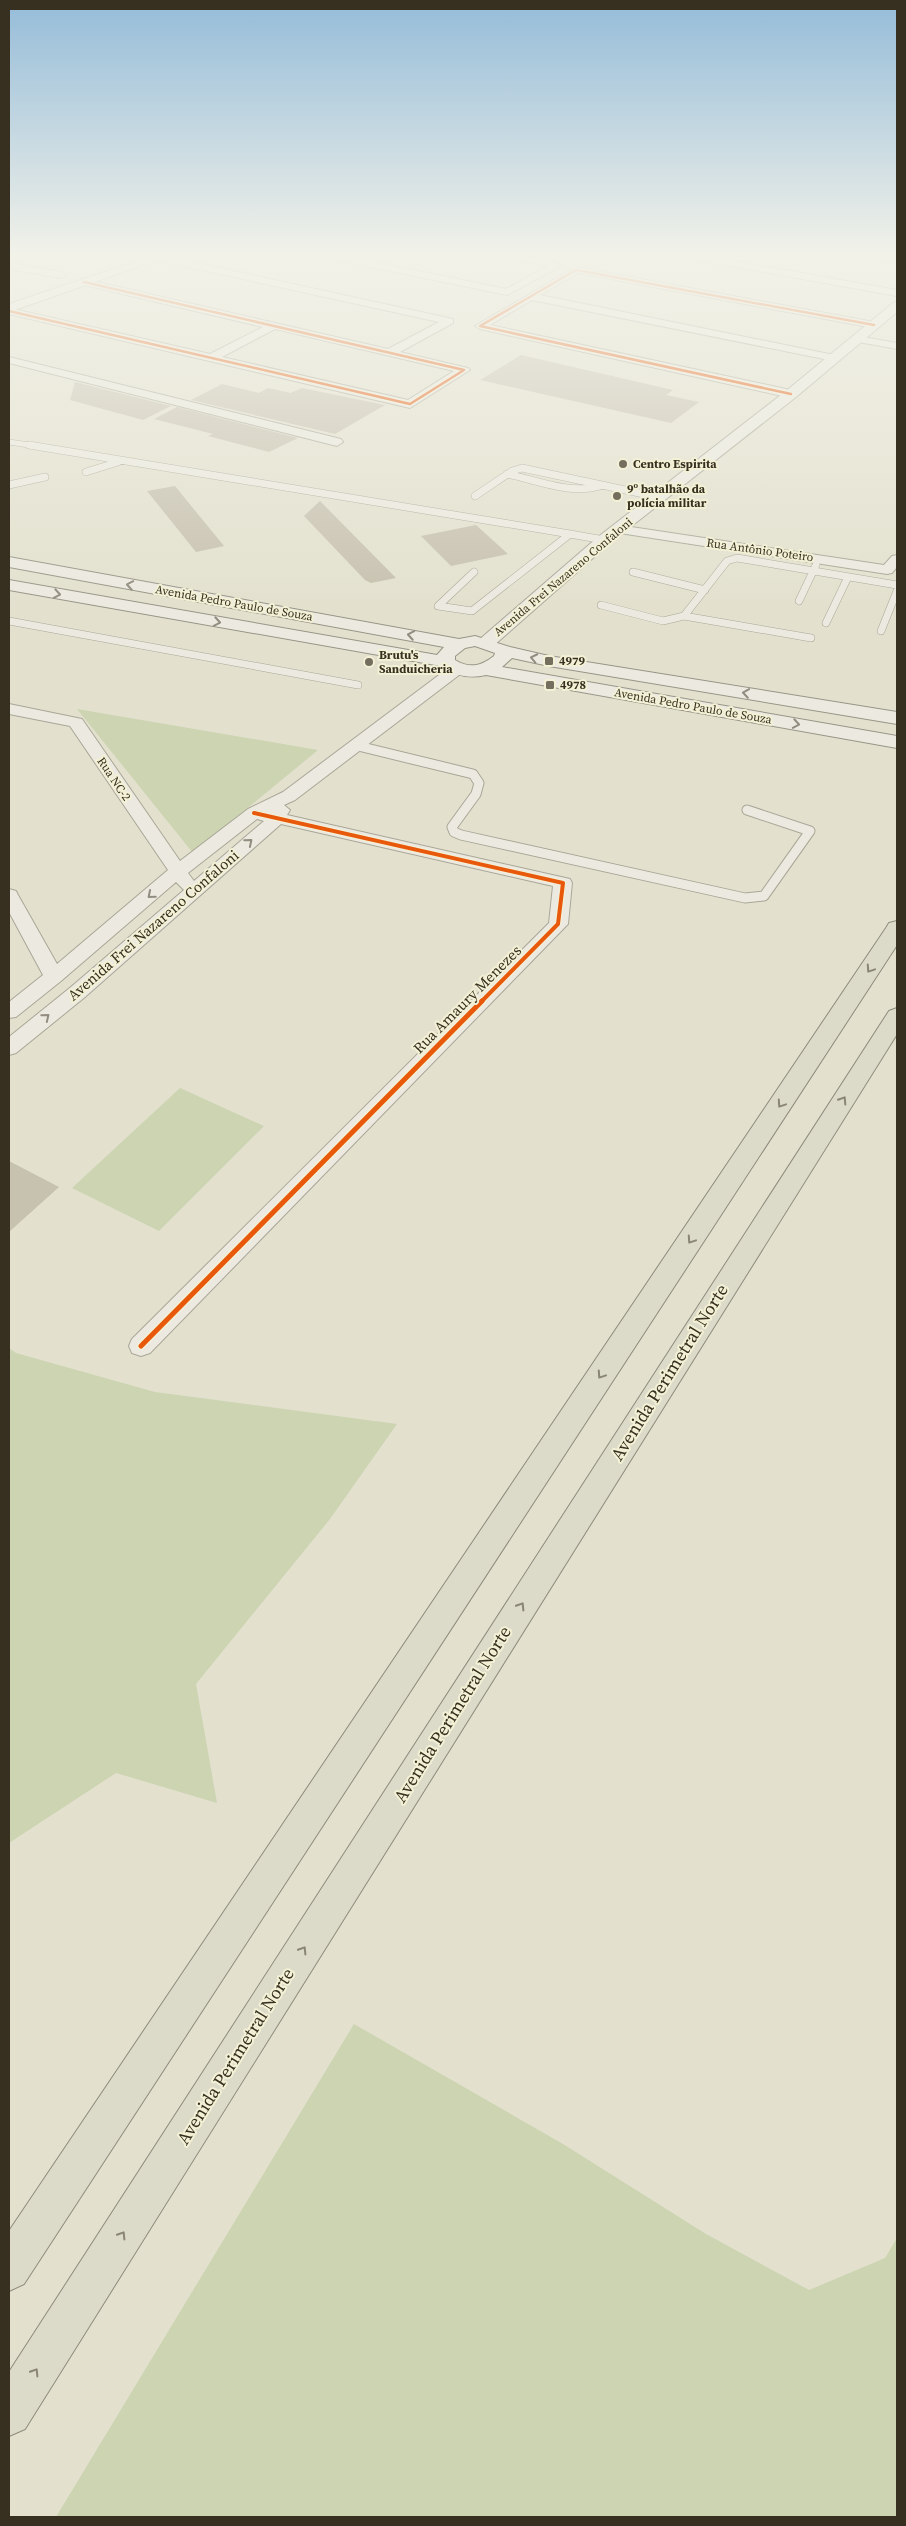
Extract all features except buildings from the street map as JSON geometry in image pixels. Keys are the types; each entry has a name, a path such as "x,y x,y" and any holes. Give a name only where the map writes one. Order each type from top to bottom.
{"highway":[{"path":"9,2269 897,928"},
{"name":"Avenida Perimetral Norte","path":"9,2413 896,1019"}],"main road":[{"name":"Avenida Frei Nazareno Confaloni","path":"486,643 604,540 819,371"},
{"name":"Avenida Pedro Paulo de Souza","path":"9,563 459,644 476,641 504,651 549,661 897,718"},
{"path":"34,590 26,582 42,575 74,579 87,577"},
{"name":"Avenida Pedro Paulo de Souza","path":"9,585 475,672 489,670 897,742"},
{"path":"451,666 446,654 459,644"},
{"path":"489,670 503,658 504,651"}],"street":[{"path":"53,371 337,442"},
{"path":"267,371 410,404 463,371"},
{"path":"684,371 791,394"},
{"name":"Rua Antônio Poteiro","path":"618,529 816,565 887,570 897,559"},
{"name":"Avenida Frei Nazareno Confaloni","path":"9,1012 54,977 177,872 254,813 289,796 451,666"},
{"name":"Rua NC-2","path":"9,709 76,722 191,891"},
{"name":"Avenida Frei Nazareno Confaloni","path":"9,1048 78,992 191,891 275,820 289,796"},
{"name":"Rua Amaury Menezes","path":"141,1346 558,924 563,883 275,820 254,813"},
{"path":"9,895 54,977"}],"lane":[{"path":"9,442 604,540"},
{"path":"86,472 120,461"},
{"path":"475,496 507,474 579,489 592,489 601,485 658,497"},
{"path":"9,485 45,477"},
{"path":"474,572 438,606 472,611 570,534"},
{"path":"684,616 727,561 737,558 816,565 848,577 897,585"},
{"path":"799,601 816,565"},
{"path":"633,572 705,590"},
{"path":"826,623 848,577"},
{"path":"880,631 897,591"},
{"path":"601,605 663,621 684,616 811,638"},
{"path":"9,621 358,685"},
{"path":"354,745 473,774 479,783 476,794 452,827 454,832 461,835 745,898 755,898 764,896 810,831 747,810"}],"green space":[{"path":"77,709 318,750 193,853"},
{"path":"180,1088 264,1126 159,1231 72,1188"},
{"path":"9,1348 16,1353 155,1392 397,1424 330,1519 196,1684 217,1803 116,1773 9,1843"},
{"path":"354,2024 563,2144 706,2234 809,2290 885,2258 897,2238 897,2517 56,2517"}],"cycle path":[{"path":"267,371 410,404 463,371"},
{"path":"685,371 791,394"},
{"path":"141,1346 558,924 563,883 254,813"}],"place":[{"name":"Centro Espirita","path":"623,464"},
{"name":"9º batalhão da polícia militar","path":"617,496"},
{"name":"4979","path":"549,661"},
{"name":"Brutu's Sanduicheria","path":"369,662"},
{"name":"4978","path":"550,685"}]}
